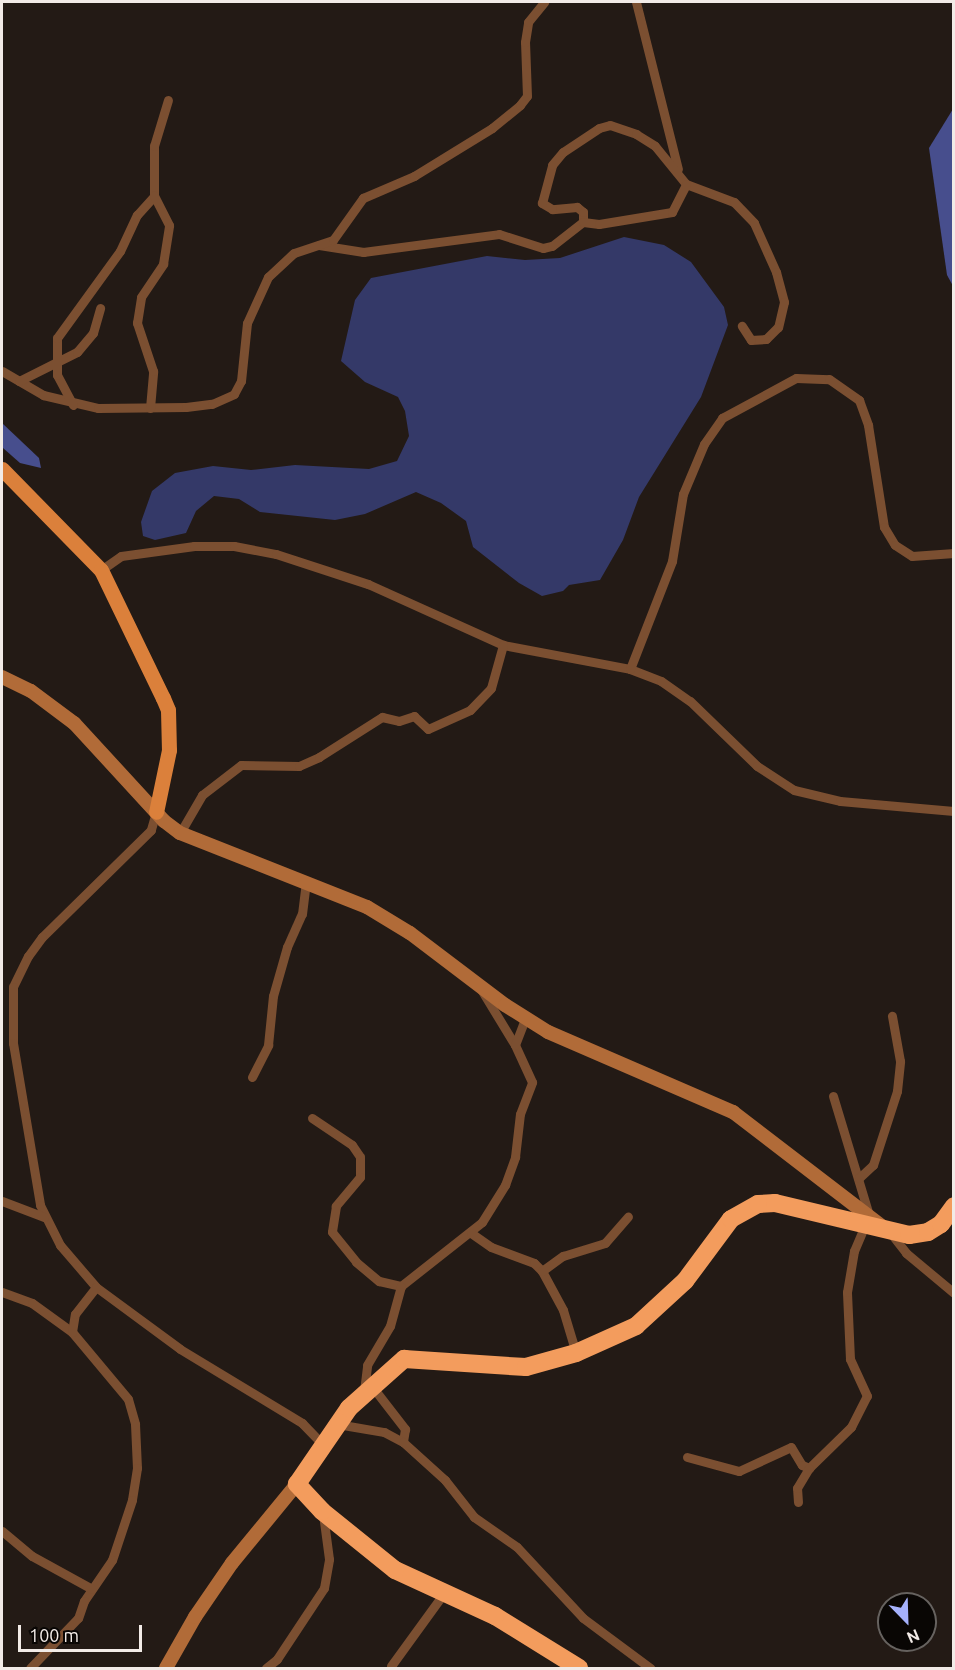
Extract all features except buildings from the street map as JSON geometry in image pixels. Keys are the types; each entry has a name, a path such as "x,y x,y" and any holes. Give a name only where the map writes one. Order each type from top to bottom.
{"highway":[{"path":"579,1668 495,1616 387,1565 322,1511 297,1484 337,1424 368,1388 404,1359 526,1367 576,1353 650,1316 685,1281 723,1227 748,1208 775,1203 866,1219 889,1232 909,1235 928,1232 941,1224 954,1206"}],"main road":[{"path":"2,469 101,570 168,710 169,750 156,812"},
{"path":"2,677 31,690 74,723 156,812 180,833 306,882 386,918 525,1019 733,1112 866,1219"},
{"path":"166,1668 232,1563 297,1484"}],"street":[{"path":"2,371 73,405 150,408 212,404 234,394 242,381 247,323 259,293 281,263 307,247 318,245 342,232 363,198 414,176 492,128 520,105 526,96 525,42 528,22 544,2"},
{"path":"636,2 678,172"},
{"path":"150,408 153,371 136,323 141,297 163,264 169,225 154,196 154,146 168,100"},
{"path":"583,222 583,212 577,207 552,209 542,204 552,165 584,135 610,125 619,127 655,147 686,184 734,202 746,211 776,272 784,302 778,327 759,341 748,337 742,326"},
{"path":"318,245 363,252 499,234 543,248 552,246 583,222 599,224 672,212 686,184"},
{"path":"73,405 58,380 57,338 120,251 137,216 154,196"},
{"path":"19,381 56,365 85,343 96,327 100,309"},
{"path":"630,669 672,561 683,494 704,444 722,418 796,378 829,379 859,400 868,424 884,527 896,544 912,556 954,553"},
{"path":"101,570 121,556 194,546 234,546 276,554 368,584 502,645 630,669 676,690 736,749 794,790 840,801 954,811"},
{"path":"180,833 202,795 241,765 306,764 382,717 399,721 414,716 428,729 464,713 491,688 502,645"},
{"path":"156,812 151,830 42,937 28,956 13,987 6,1028 44,1217 60,1245 96,1287 180,1349 302,1423 322,1444"},
{"path":"252,1077 268,1045 273,996 287,947 303,914 306,882"},
{"path":"403,1442 405,1429 368,1388 367,1365 390,1326 401,1286 471,1233 505,1185 515,1157 520,1114 532,1082 515,1045 478,985"},
{"path":"859,1178 873,1165 897,1091 900,1061 892,1016"},
{"path":"515,1045 525,1019"},
{"path":"798,1502 797,1488 809,1468 851,1427 866,1405 867,1396 850,1359 847,1292 854,1251 866,1219 859,1178 843,1136 833,1096"},
{"path":"312,1118 352,1145 360,1157 360,1177 336,1206 332,1232 344,1249 379,1281 401,1286"},
{"path":"2,1201 44,1217"},
{"path":"542,1271 562,1256 605,1243 628,1217"},
{"path":"889,1232 906,1253 954,1293"},
{"path":"471,1233 491,1247 534,1263 542,1271 563,1310 576,1353"},
{"path":"60,1323 75,1314 96,1287"},
{"path":"2,1292 32,1303 72,1332 128,1400 135,1424 137,1468 132,1500 112,1560 92,1589 78,1618 30,1668"},
{"path":"72,1332 75,1314"},
{"path":"337,1424 384,1432 403,1442 452,1488 474,1517 517,1547 583,1618 651,1668"},
{"path":"687,1457 739,1471 791,1447 802,1465 809,1468"},
{"path":"266,1668 277,1659 324,1588 329,1558 322,1511"},
{"path":"2,1531 32,1556 92,1589"},
{"path":"391,1666 444,1593"}],"shaded area":[{"path":"953,109 953,286 947,275 929,148"},
{"path":"624,237 664,245 691,262 724,307 728,325 701,397 639,497 623,540 600,580 569,585 563,591 542,596 519,583 473,547 466,521 441,503 416,492 365,514 335,520 260,512 239,499 214,496 196,511 186,533 155,540 143,536 141,522 152,491 175,473 213,466 251,470 295,465 369,469 397,461 409,436 405,411 398,397 365,382 341,361 355,300 371,278 487,256 525,260 560,258"},
{"path":"2,423 39,458 41,468 20,463 3,448"}]}
